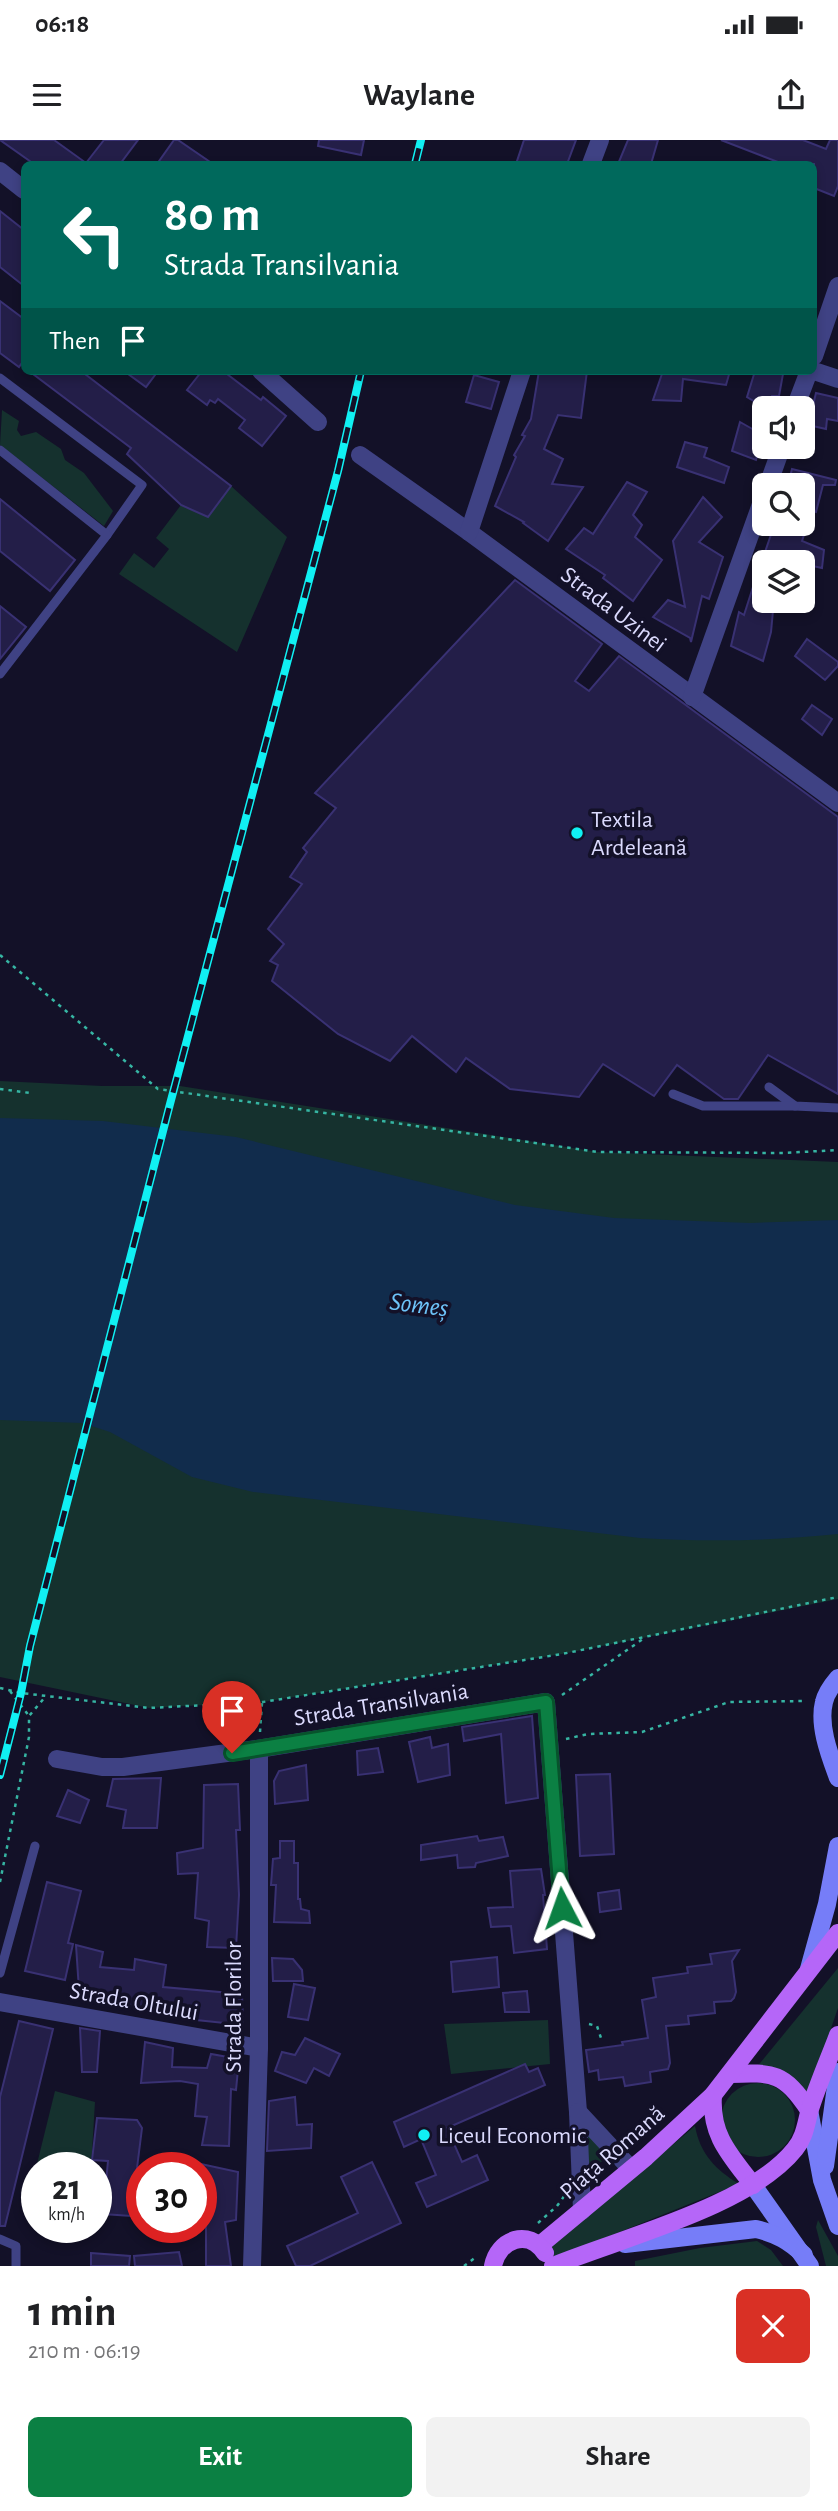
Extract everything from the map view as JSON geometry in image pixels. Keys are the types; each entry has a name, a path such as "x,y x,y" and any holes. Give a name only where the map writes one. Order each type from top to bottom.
{"main road":[{"path":"838,1678 824,1702 828,1752 838,1778"},
{"name":"Piața Romană","path":"809,1969 827,1904 838,1846"},
{"name":"Piața Romană","path":"540,2245 631,2169 713,2095 838,1933"},
{"path":"492,2265 499,2249 515,2239 530,2240 540,2245 551,2266 709,2206 753,2185 796,2148 805,2132 810,2110 838,2035"},
{"path":"822,2180 838,2072"},
{"path":"730,2074 768,2073 789,2084 810,2110 822,2180 838,2226"},
{"path":"713,2095 712,2109 717,2135 807,2260"},
{"path":"735,2162 754,2169 776,2167"},
{"path":"597,2248 756,2229 776,2234 790,2242 807,2260"}],"street":[{"path":"593,161 600,140"},
{"path":"0,171 21,188"},
{"path":"817,347 838,286"},
{"path":"817,373 838,379"},
{"path":"265,375 318,422"},
{"path":"469,532 522,375"},
{"path":"800,396 809,375"},
{"name":"Strada Uzinei","path":"360,455 838,803"},
{"path":"692,697 752,529"},
{"path":"550,1701 549,1742 579,2112 582,2211"},
{"name":"Strada Transilvania","path":"57,1759 102,1767 123,1767 259,1749 550,1701"},
{"name":"Strada Florilor","path":"253,2266 259,2048 259,1749"},
{"name":"Strada Oltului","path":"0,2002 259,2048"},
{"path":"579,2112 631,2169"}],"lane":[{"path":"0,377 142,485 0,674"},
{"path":"0,450 107,535"},
{"path":"769,1087 795,1106"},
{"path":"673,1094 703,1105 838,1108"},
{"path":"0,1973 35,1846"},
{"path":"0,2239 16,2246 16,2266"}],"path":[{"path":"0,955 158,1088 598,1152 784,1153 838,1150"},
{"path":"0,1089 30,1093"},
{"path":"0,1688 46,1696 149,1707 262,1702 562,1654 838,1597"},
{"path":"550,1701 646,1637"},
{"path":"0,1882 29,1737 29,1716 9,1690"},
{"path":"29,1716 46,1696"},
{"path":"259,1749 262,1702"},
{"path":"549,1742 589,1734 642,1732 729,1702 824,1702"}],"green space":[{"path":"2,410 19,421 17,430 21,436 36,432 61,449 65,460 84,473 113,511 104,526 0,445"},
{"path":"231,486 287,537 237,652 119,574 134,553 154,568 169,549 156,538 181,505 208,517"},
{"path":"0,1081 102,1086 180,1086 598,1152 838,1162 838,1599 562,1654 263,1702 149,1708 0,1677"},
{"path":"838,1968 838,2008 807,2098 756,2068"},
{"path":"548,2020 550,2064 451,2074 444,2024"},
{"path":"758,2083 779,2089 789,2099 795,2120 789,2141 779,2151 758,2157 737,2151 727,2141 721,2120 727,2099 737,2089"},
{"path":"55,2091 95,2102 92,2152 40,2152"},
{"path":"582,2122 612,2152 584,2178"},
{"path":"695,2126 697,2136 710,2160 739,2184 555,2258 549,2249"},
{"path":"818,2220 838,2256 838,2266 826,2266 816,2227"},
{"path":"757,2241 771,2250 783,2266 635,2266 635,2261 700,2248"}],"water":[{"name":"Someș","path":"0,1118 103,1121 236,1137 515,1205 614,1218 750,1223 838,1220 838,1534 739,1540 640,1538 253,1492 192,1477 110,1432 82,1423 0,1420"}],"building":[{"path":"0,140 54,140 83,161 30,161"},
{"path":"104,140 138,140 122,161 88,161"},
{"path":"174,140 178,140 209,161 159,161"},
{"path":"319,140 364,140 361,155 318,146"},
{"path":"524,140 576,140 568,161 517,161"},
{"path":"628,140 658,140 652,161 619,161"},
{"path":"721,140 803,140 826,149 830,140 838,140 838,186 834,196 817,189 817,161 775,161"},
{"path":"0,211 21,228 21,284 0,267"},
{"path":"0,301 21,317 21,364 19,367 0,353"},
{"path":"34,375 86,375 231,486 208,517 181,505 127,454 131,448"},
{"path":"130,375 155,375 146,387"},
{"path":"199,375 228,375 261,400 263,397 286,416 262,446 239,428 245,420 218,399 215,403 210,400 207,405 187,390"},
{"path":"474,375 499,382 491,409 466,402"},
{"path":"538,375 586,375 581,418 558,415 544,449 563,459 552,484 583,487 548,541 524,522 495,506 516,457 514,455 525,436 522,435 531,419"},
{"path":"662,375 729,375 726,385 683,379 681,401 653,400"},
{"path":"754,375 783,375 779,396 752,396 752,400 747,397"},
{"path":"816,393 838,398 838,421 827,419 826,429 815,427"},
{"path":"740,422 752,429 752,458 732,451"},
{"path":"685,442 707,448 704,457 729,467 724,483 677,467"},
{"path":"792,469 808,473 791,473"},
{"path":"815,475 836,480 835,485 823,485 816,512"},
{"path":"627,482 647,492 633,515 642,525 635,537 662,560 633,601 603,578 605,575 566,549 584,528 593,534"},
{"path":"703,497 722,517 699,542 723,557 709,599 702,596 691,642 690,638 653,617 668,600 685,607 673,541"},
{"path":"0,499 75,560 50,591 0,551"},
{"path":"771,536 804,536 802,541 824,550 822,568 815,567 815,550 766,550"},
{"name":"Textila Ardeleană","path":"515,580 602,644 575,681 589,691 619,656 838,817 838,1094 768,1055 738,1099 724,1099 677,1065 654,1096 603,1064 579,1097 510,1089 466,1058 456,1072 412,1036 390,1061 338,1034 272,981 278,965 270,961 284,944 268,929 302,884 290,877 307,852 303,848 336,808 315,793"},
{"path":"752,590 752,613 773,613 763,661 731,646 739,612 744,615"},
{"path":"0,606 26,627 0,659"},
{"path":"807,639 838,662 838,666 825,680 795,656"},
{"path":"812,705 832,719 822,735 802,719"},
{"path":"532,1716 538,1798 506,1803 501,1734 464,1741 462,1727"},
{"path":"430,1737 432,1748 448,1744 450,1775 418,1782 409,1742"},
{"path":"378,1748 383,1772 358,1775 357,1751"},
{"path":"306,1765 308,1800 275,1804 274,1781 279,1771"},
{"path":"610,1774 614,1854 580,1856 576,1775"},
{"path":"161,1778 157,1828 123,1828 126,1810 107,1806 113,1779"},
{"path":"238,1784 240,1830 236,1830 239,1895 236,1948 207,1947 209,1921 195,1918 198,1873 178,1874 177,1853 203,1848 204,1785"},
{"path":"68,1790 89,1800 80,1823 57,1816"},
{"path":"477,1836 479,1841 503,1837 508,1856 476,1863 475,1867 458,1868 457,1855 421,1860 421,1845"},
{"path":"280,1841 294,1841 294,1863 298,1863 298,1899 301,1909 309,1911 310,1923 274,1922 276,1885 271,1885 273,1859 280,1858"},
{"path":"541,1869 547,1949 514,1953 511,1926 491,1927 488,1908 513,1907 510,1871"},
{"path":"47,1882 81,1891 68,1943 73,1944 65,1980 25,1971"},
{"path":"619,1890 621,1909 600,1912 598,1893"},
{"path":"76,1945 103,1952 100,1967 134,1970 135,1959 166,1965 163,1987 242,1994 243,2025 187,2019 187,2014 123,2004 125,1996 79,1990"},
{"path":"739,1950 732,1961 736,1992 734,1998 731,2001 714,2002 715,2013 688,2016 689,2024 666,2026 670,2063 668,2069 650,2072 651,2082 625,2086 623,2077 599,2080 598,2070 589,2072 586,2050 623,2045 622,2042 648,2038 642,2000 656,1997 653,1978 688,1973 687,1967 712,1964 710,1954"},
{"path":"497,1957 499,1987 453,1992 451,1962"},
{"path":"272,1958 293,1959 302,1970 303,1981 273,1981"},
{"path":"294,1984 315,1988 308,2020 288,2017"},
{"path":"527,1991 529,2012 505,2012 503,1993"},
{"path":"19,2021 53,2029 5,2226 0,2226 0,2097"},
{"path":"80,2028 100,2031 97,2072 82,2072"},
{"path":"305,2038 340,2054 329,2076 314,2068 306,2083 275,2071 282,2052 295,2055"},
{"path":"145,2042 173,2048 172,2067 207,2068 211,2054 239,2059 236,2090 231,2089 229,2146 202,2145 207,2117 195,2116 198,2084 180,2081 141,2083"},
{"name":"Liceul Economic","path":"525,2064 529,2072 538,2068 545,2085 447,2128 462,2162 477,2155 488,2180 427,2207 416,2183 436,2175 421,2139 404,2147 394,2122"},
{"path":"295,2097 297,2125 312,2124 311,2148 267,2151 269,2101"},
{"path":"97,2118 137,2120 142,2128 139,2152 126,2152 126,2216 112,2215 112,2152 93,2152"},
{"path":"372,2162 401,2223 310,2266 296,2266 287,2246 358,2213 341,2177"},
{"path":"217,2167 238,2172 236,2220 225,2222 231,2266 206,2266 206,2243 217,2243"},
{"path":"179,2252 182,2266 135,2266 134,2256"},
{"path":"91,2253 130,2256 129,2266 91,2266"}],"railway":[{"path":"416,161 421,140"},
{"path":"0,1775 30,1646 338,471 360,375"}],"place":[{"name":"Textila Ardeleană","path":"577,833"},
{"name":"Liceul Economic","path":"424,2135"}],"route":[{"path":"232,1753 546,1702 562,1908"}]}
